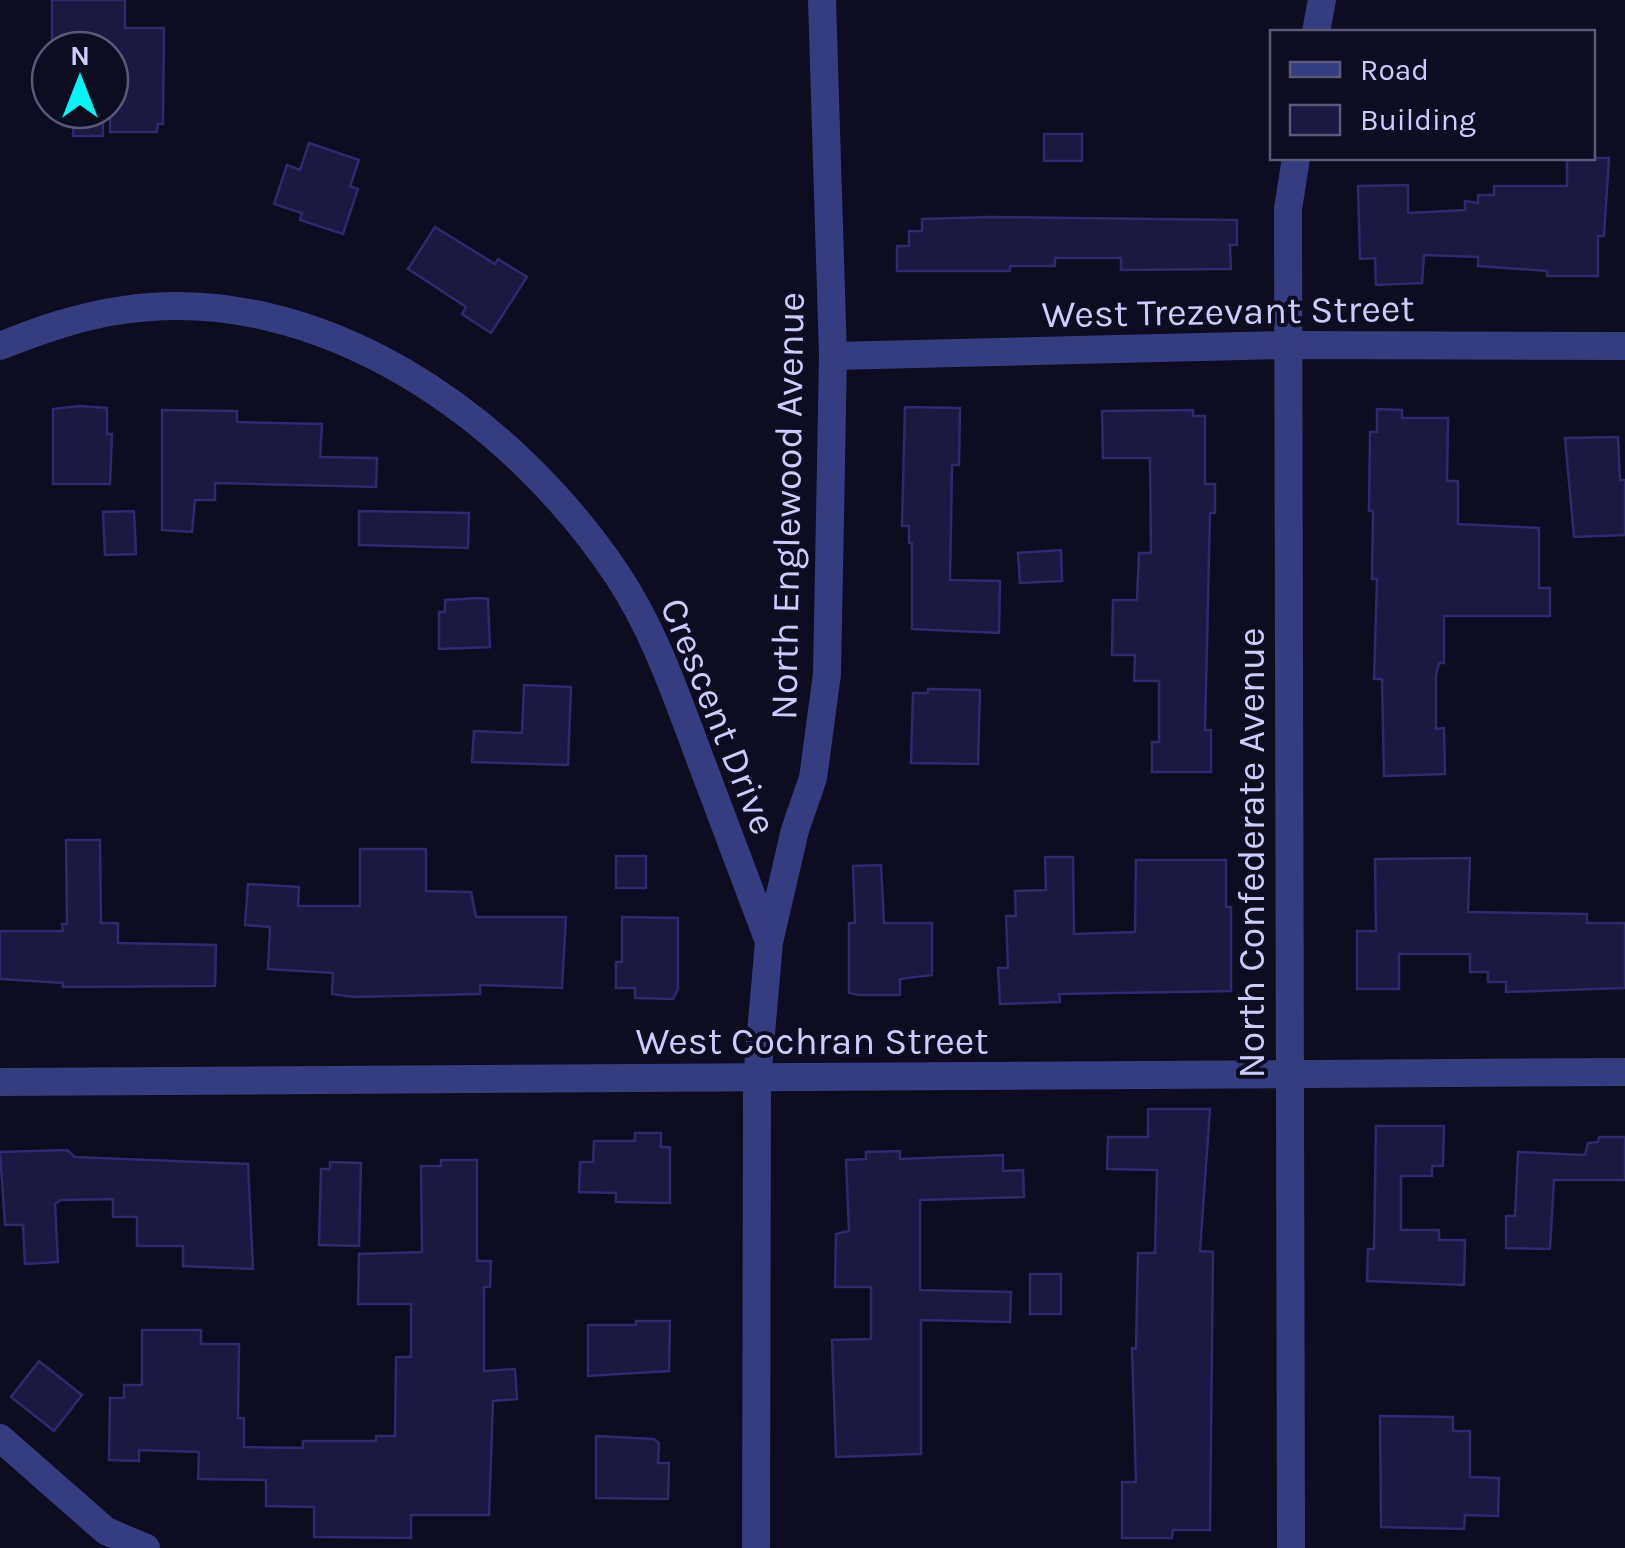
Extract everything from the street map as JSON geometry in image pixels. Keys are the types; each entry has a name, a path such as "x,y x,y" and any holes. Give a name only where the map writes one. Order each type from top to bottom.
{"street":[{"name":"North Englewood Avenue","path":"756,1548 758,1079 769,942 788,859 813,778 827,674 833,356 822,0"},
{"path":"1316,30 1322,0"},
{"name":"North Confederate Avenue","path":"1291,1548 1288,209 1296,160"},
{"name":"Crescent Drive","path":"0,346 55,324 126,310 198,307 271,317 362,350 438,393 507,446 568,507 619,578 660,654 769,942"},
{"name":"West Trezevant Street","path":"833,356 1288,346 1625,346"},
{"name":"West Cochran Street","path":"0,1082 1625,1072"},
{"path":"0,1438 106,1531 146,1548"}],"building":[{"path":"52,0 125,0 125,28 164,28 163,124 158,124 157,132 110,132 130,130 130,30 52,30"},
{"path":"73,130 103,130 103,136 73,136"},
{"path":"1044,134 1082,134 1082,161 1044,161"},
{"path":"309,143 359,160 350,186 358,189 343,234 300,220 302,213 274,204 287,165 300,170"},
{"path":"1609,158 1604,236 1598,236 1598,276 1547,276 1547,271 1478,266 1478,257 1424,255 1422,283 1376,285 1375,258 1360,259 1358,186 1408,185 1408,213 1465,210 1465,201 1478,203 1478,195 1494,195 1494,186 1567,186 1567,160"},
{"path":"922,219 1237,220 1237,245 1230,245 1231,269 1121,270 1121,258 1055,258 1055,266 1010,266 1010,271 897,271 897,246 909,246 909,231 922,231"},
{"path":"435,227 495,264 498,259 527,277 491,333 462,314 466,307 408,269"},
{"path":"905,407 960,408 959,465 952,465 950,580 1000,581 999,633 912,629 912,543 909,526 902,526"},
{"path":"107,408 107,434 112,434 110,484 53,484 53,409"},
{"path":"1377,409 1402,410 1402,418 1448,418 1447,481 1458,481 1458,524 1539,528 1539,588 1550,588 1550,616 1444,616 1444,663 1439,663 1436,675 1436,729 1444,728 1445,774 1384,776 1382,679 1374,679 1377,579 1372,579 1373,511 1369,511 1370,432 1377,432"},
{"path":"162,410 237,411 237,422 322,424 320,457 377,458 376,487 215,483 215,500 195,500 192,532 162,530"},
{"path":"1193,410 1193,416 1205,416 1205,484 1215,484 1215,513 1210,513 1205,730 1211,730 1211,772 1152,772 1152,742 1159,742 1159,681 1134,681 1135,655 1112,655 1113,600 1137,600 1139,553 1151,553 1150,458 1103,458 1102,411"},
{"path":"1618,437 1620,480 1625,480 1625,535 1574,537 1565,438"},
{"path":"134,511 136,554 105,555 103,512"},
{"path":"359,511 469,513 468,548 359,545"},
{"path":"1061,550 1062,581 1020,583 1018,553"},
{"path":"488,599 490,647 439,649 439,612 445,612 445,600"},
{"path":"524,685 571,687 568,765 472,762 474,731 522,733"},
{"path":"928,689 980,690 978,764 911,763 913,693 928,693"},
{"path":"66,840 100,840 101,923 118,923 118,943 216,945 215,986 63,987 63,983 0,979 0,931 63,931 62,924 67,924"},
{"path":"360,849 426,849 426,891 471,892 476,917 566,917 562,988 480,985 480,994 354,997 332,994 333,973 268,969 270,927 245,925 248,884 299,887 298,906 360,906"},
{"path":"616,856 646,856 646,888 616,888"},
{"path":"1045,857 1073,857 1074,934 1135,932 1136,860 1226,860 1226,907 1231,907 1231,991 1059,994 1060,1002 1000,1004 998,968 1008,968 1006,916 1016,916 1015,891 1046,890"},
{"path":"1470,858 1468,912 1587,914 1587,923 1625,923 1625,988 1506,992 1506,982 1488,982 1488,972 1470,972 1470,954 1399,954 1399,989 1357,989 1357,931 1376,931 1375,859"},
{"path":"881,865 884,923 932,923 932,975 900,979 900,995 849,993 849,923 855,923 853,866"},
{"path":"622,917 678,918 678,989 673,999 635,998 635,988 616,988 616,962 622,962"},
{"path":"1148,1109 1210,1109 1200,1251 1213,1252 1210,1530 1173,1530 1172,1538 1122,1538 1122,1482 1136,1482 1132,1348 1136,1349 1138,1253 1155,1253 1157,1170 1107,1169 1108,1137 1148,1137"},
{"path":"1376,1126 1444,1126 1443,1166 1432,1166 1432,1176 1401,1176 1401,1230 1439,1230 1439,1240 1465,1240 1464,1285 1367,1281 1368,1249 1374,1249"},
{"path":"635,1133 661,1133 661,1147 670,1147 670,1203 616,1202 616,1193 579,1192 580,1162 593,1162 594,1141 635,1141"},
{"path":"1599,1137 1625,1137 1625,1180 1554,1180 1550,1249 1506,1248 1506,1216 1515,1216 1518,1152 1585,1155 1588,1143 1598,1142"},
{"path":"67,1150 75,1157 248,1164 253,1269 183,1266 183,1246 137,1246 137,1217 113,1217 113,1199 61,1200 55,1204 58,1262 25,1264 23,1225 5,1225 0,1152"},
{"path":"900,1151 900,1159 1003,1155 1003,1171 1023,1170 1024,1197 920,1200 920,1290 1011,1292 1010,1322 921,1320 921,1454 836,1457 832,1340 871,1339 871,1287 835,1287 836,1234 849,1231 846,1160 866,1159 866,1152"},
{"path":"441,1160 477,1160 477,1261 491,1261 490,1287 484,1287 484,1371 515,1369 517,1399 493,1401 489,1515 411,1515 411,1538 314,1537 314,1507 266,1506 266,1480 198,1479 199,1452 139,1450 139,1461 109,1460 110,1398 124,1398 124,1385 142,1385 142,1330 201,1330 201,1344 239,1344 238,1418 244,1418 244,1447 303,1448 303,1441 376,1441 376,1436 395,1436 396,1357 411,1357 411,1304 358,1304 359,1254 422,1252 421,1166 441,1166"},
{"path":"330,1162 361,1163 359,1246 319,1245 321,1169 330,1169"},
{"path":"1030,1274 1061,1274 1061,1314 1030,1314"},
{"path":"636,1321 670,1321 669,1371 588,1376 588,1325 636,1325"},
{"path":"39,1361 82,1395 54,1431 11,1397"},
{"path":"1380,1416 1453,1417 1453,1431 1470,1431 1470,1477 1499,1478 1498,1516 1465,1515 1464,1529 1381,1527"},
{"path":"596,1436 654,1439 659,1443 658,1463 669,1463 668,1499 596,1498"}]}
